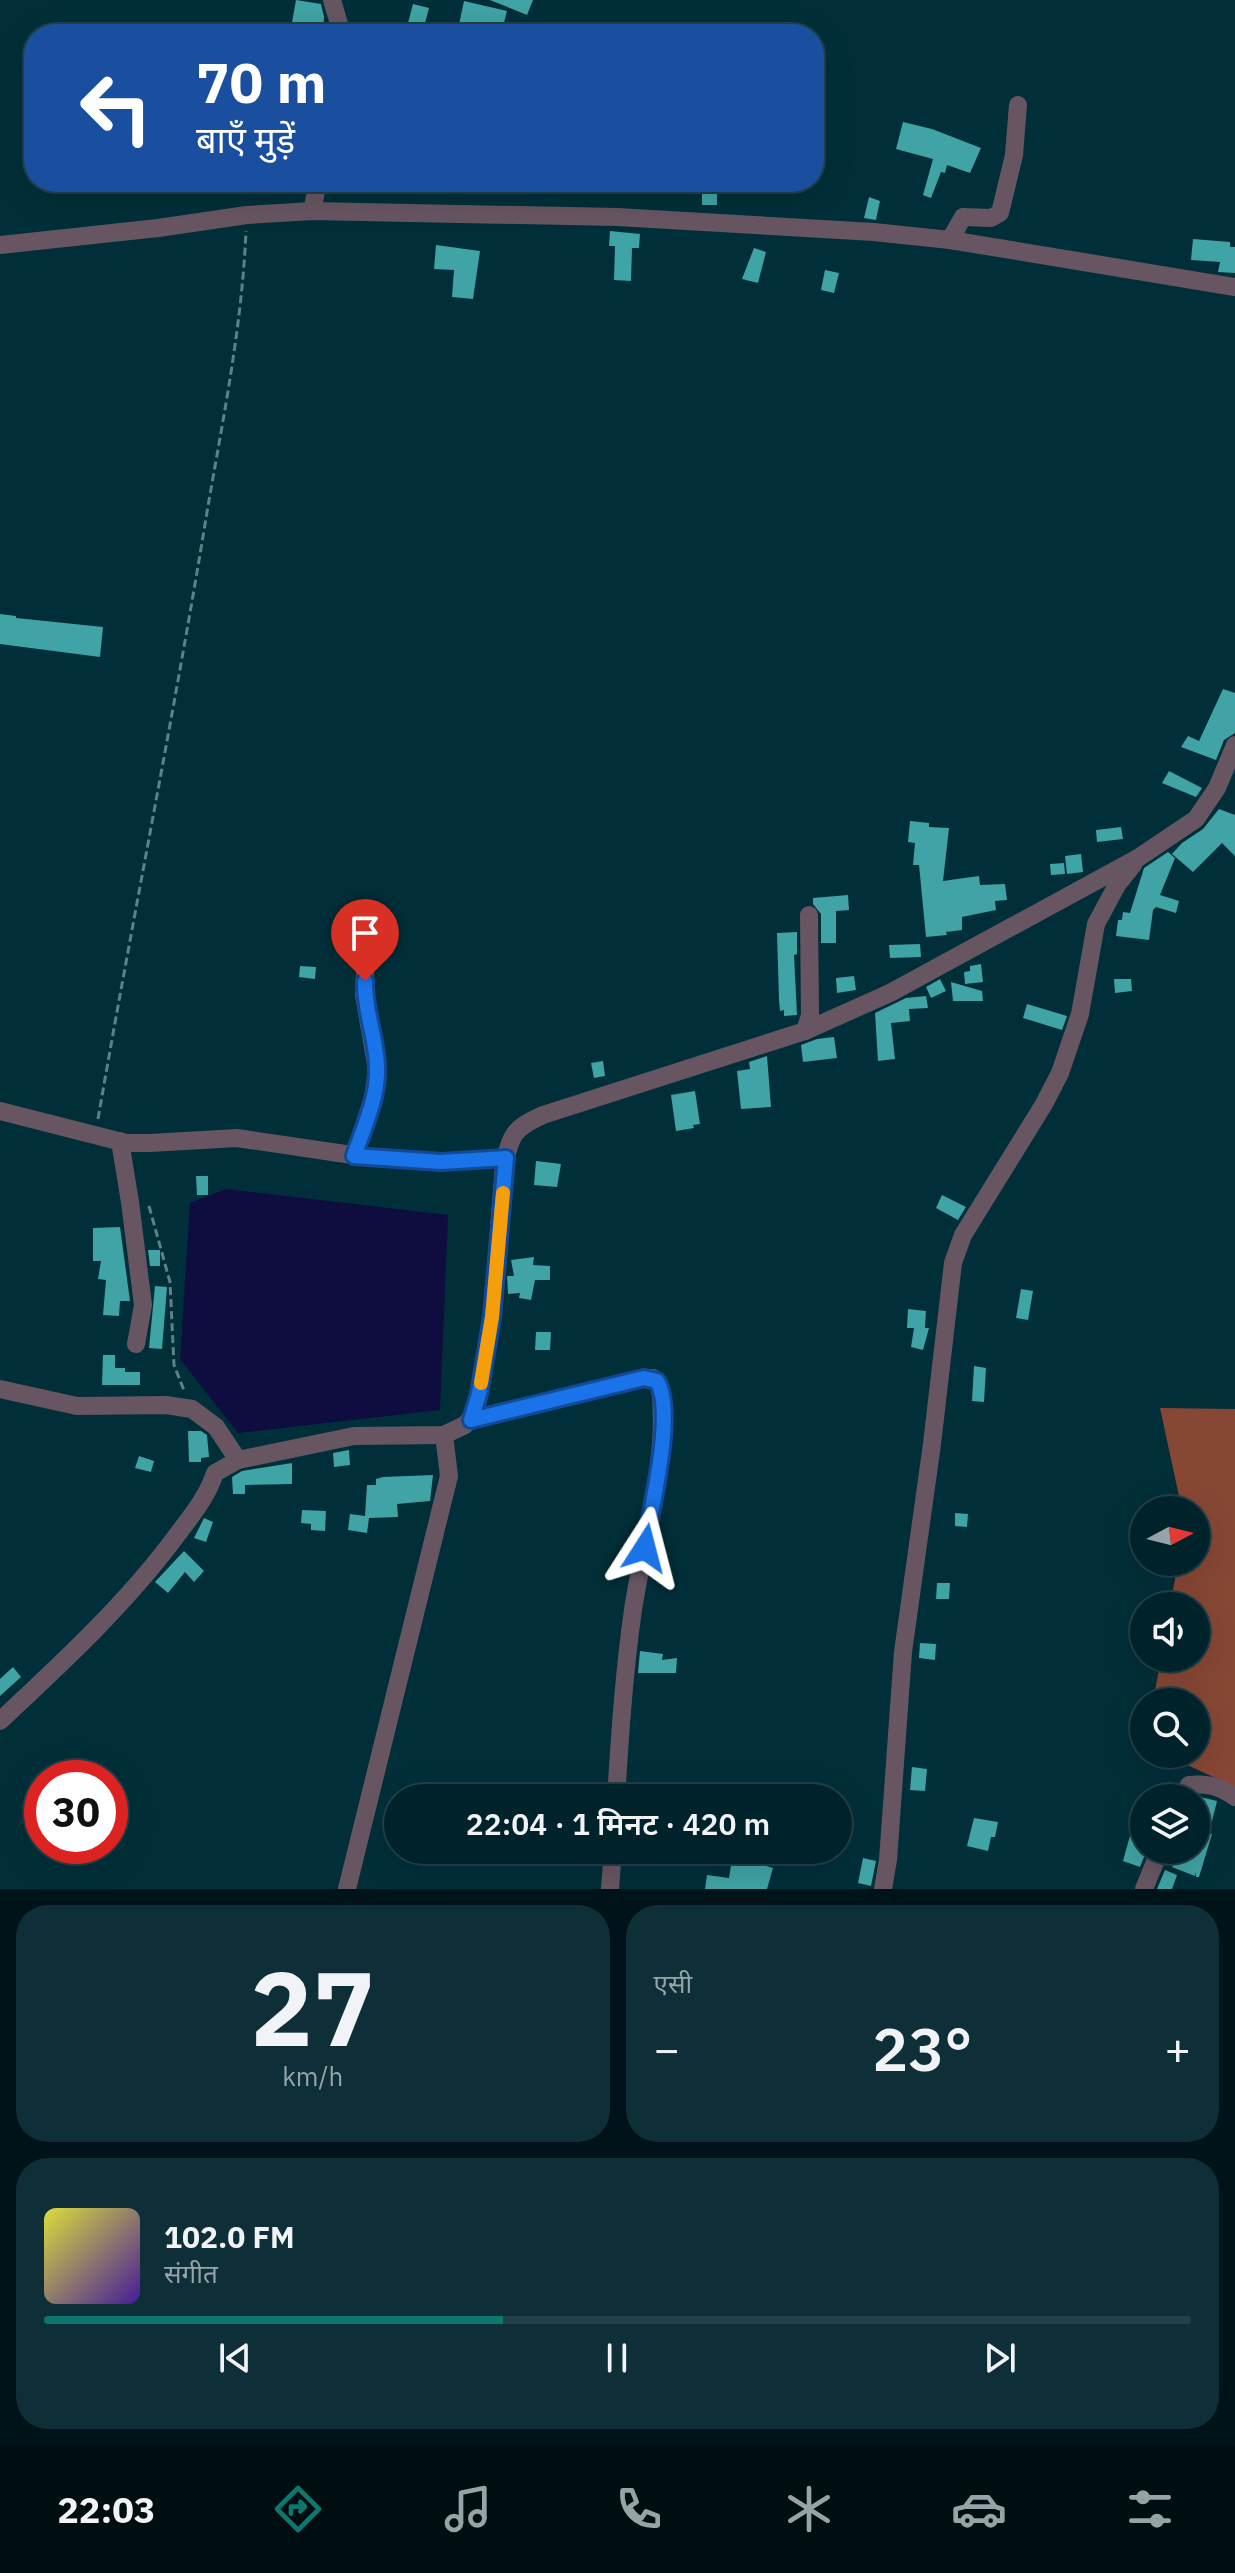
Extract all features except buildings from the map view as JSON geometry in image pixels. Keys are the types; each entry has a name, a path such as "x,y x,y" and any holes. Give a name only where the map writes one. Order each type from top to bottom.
{"street":[{"path":"332,0 339,24"},
{"path":"950,240 963,217 991,218 1000,213 1014,155 1018,105"},
{"path":"312,211 316,192"},
{"path":"0,245 247,215 312,211 617,217 874,232 950,240 1235,287"},
{"path":"471,1420 476,1411 492,1317 506,1158 514,1132 522,1124 805,1031 890,993 1138,858 1196,819 1207,806 1235,745"},
{"path":"883,1889 888,1860 903,1652 953,1263 960,1241 1060,1073 1080,1014 1096,924 1117,885 1138,858"},
{"path":"805,1031 810,1015 809,915"},
{"path":"354,1156 373,1098 377,1070 364,995 367,936"},
{"path":"0,1111 120,1141 150,1143 237,1138 354,1156 441,1162 506,1158"},
{"path":"120,1141 143,1305 136,1344"},
{"path":"0,1721 124,1600 151,1570 208,1492 215,1473 238,1460 354,1436 444,1435 471,1420 653,1378 660,1386 663,1431 633,1610 619,1731 617,1784"},
{"path":"0,1389 77,1406 166,1405 192,1409 216,1427 238,1460"},
{"path":"347,1889 449,1476 444,1435"},
{"path":"1210,1785 1235,1797"},
{"path":"610,1889 612,1864"},
{"path":"1144,1889 1154,1864"}],"path":[{"path":"95,1134 200,559 242,297 247,215"},
{"path":"147,1199 170,1282 174,1365 192,1409"}],"shaded area":[{"path":"226,1189 448,1215 440,1410 238,1433 180,1359 190,1203"},
{"path":"1160,1408 1235,1409 1235,1787 1194,1768 1210,1768 1210,1688 1155,1688 1158,1672 1210,1672 1210,1592 1173,1592 1175,1576 1210,1576 1210,1496 1179,1496"}],"slow traffic":[{"path":"481,1383 492,1317 503,1193"}],"route":[{"path":"365,981 365,1007 377,1070 373,1098 354,1156 441,1162 506,1158 492,1317 476,1411 471,1420 653,1378 660,1386 663,1431 645,1548"}]}
